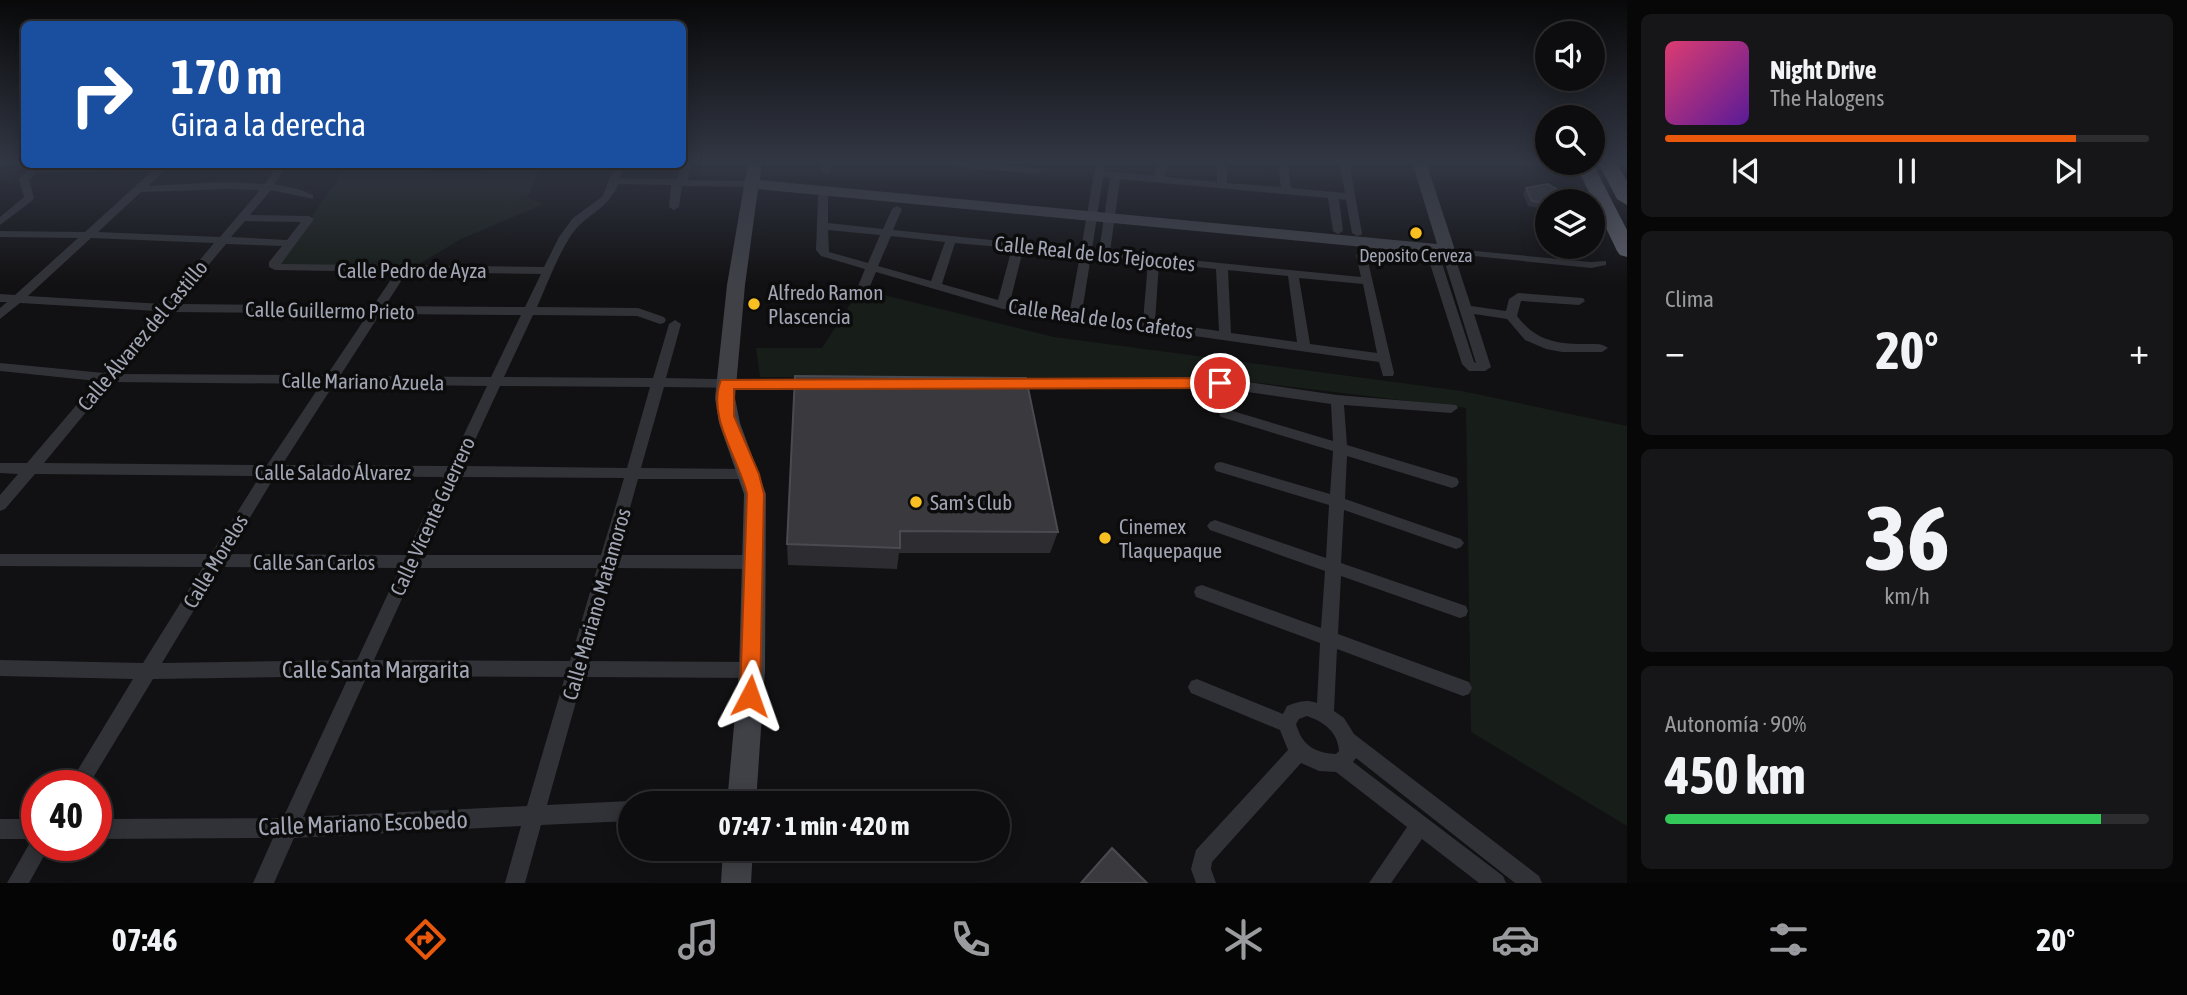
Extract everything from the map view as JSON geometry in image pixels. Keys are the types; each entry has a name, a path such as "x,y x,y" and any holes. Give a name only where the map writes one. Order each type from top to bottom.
{"highway":[{"path":"1604,203 1627,251"}],"street":[{"path":"0,222 23,203"},
{"path":"0,315 123,203"},
{"name":"Calle Álvarez del Castillo","path":"0,505 254,203"},
{"name":"Calle Vicente Guerrero","path":"263,883 567,231 600,203"},
{"path":"742,791 752,670 755,494 751,474 726,416 744,203"},
{"path":"821,226 823,203"},
{"path":"1008,203 1110,214 1278,230 1438,245 1591,256 1602,263 1591,265 1438,245 1338,231 1278,230"},
{"path":"1075,315 1094,203"},
{"path":"1104,254 1111,203"},
{"path":"1334,203 1338,231"},
{"path":"1352,203 1357,233"},
{"path":"1421,203 1438,245 1466,309 1483,368 1468,364 1438,245 1428,203"},
{"path":"864,286 897,209"},
{"path":"0,234 290,243 309,219 242,218"},
{"name":"Calle Real de los Tejocotes","path":"821,226 1368,281"},
{"name":"Calle Real de los Cafetos","path":"821,226 823,252 1003,305 1384,358"},
{"path":"935,286 951,239"},
{"name":"Calle Pedro de Ayza","path":"290,243 275,262 275,267 549,271"},
{"path":"1003,305 1018,246"},
{"path":"1362,255 1388,373"},
{"path":"1149,325 1154,260"},
{"path":"1222,266 1225,334"},
{"name":"Calle Morelos","path":"87,770 270,472 403,270"},
{"path":"1293,273 1304,346"},
{"path":"1511,316 1514,299 1518,297 1578,301"},
{"name":"Calle Guillermo Prieto","path":"0,298 165,307 376,312 638,313 660,320"},
{"path":"1466,309 1511,316 1526,335 1543,346 1602,348"},
{"name":"Calle Mariano Matamoros","path":"515,883 675,324"},
{"name":"Calle Mariano Azuela","path":"0,367 106,378 822,384"},
{"path":"999,384 1220,383 1337,400 1451,408"},
{"path":"1325,713 1340,447 1337,400"},
{"path":"1226,414 1452,482"},
{"path":"1221,467 1456,542"},
{"name":"Calle Salado Álvarez","path":"0,468 751,474"},
{"path":"1214,526 1460,611"},
{"name":"Calle San Carlos","path":"0,560 754,562"},
{"path":"1202,592 1463,688"},
{"name":"Calle Santa Margarita","path":"0,668 148,671 362,668 752,670"},
{"path":"1197,687 1287,724"},
{"path":"1349,741 1348,755 1339,763 1322,764 1299,752 1291,740 1287,724 1293,712 1307,708 1325,713 1340,725 1349,741 1531,883"},
{"path":"1206,883 1202,869 1203,857 1299,752"},
{"path":"1339,763 1496,883"},
{"name":"Calle Mariano Escobedo","path":"112,829 288,828 618,812"},
{"path":"1379,883 1420,825"},
{"path":"0,829 21,829"},
{"path":"17,883 30,861"},
{"path":"736,883 737,861"}],"shaded area":[{"path":"321,203 544,204 461,239 416,266 278,266"},
{"path":"860,289 1054,337 1462,391 1627,426 1627,826 1471,732 1466,408 1218,378 760,377 756,348 822,348"}],"building":[{"name":"Sam's Club","path":"795,376 1026,378 1058,532 900,531 900,548 787,544"},
{"path":"1112,848 1147,883 1081,883"}],"place":[{"name":"Deposito Cerveza","path":"1416,233"},
{"name":"Alfredo Ramon Plascencia","path":"754,304"},
{"name":"Sam's Club","path":"916,502"},
{"name":"Cinemex Tlaquepaque","path":"1105,538"}],"route":[{"path":"750,696 755,494 751,474 731,433 726,416 727,384 1220,383"}]}
